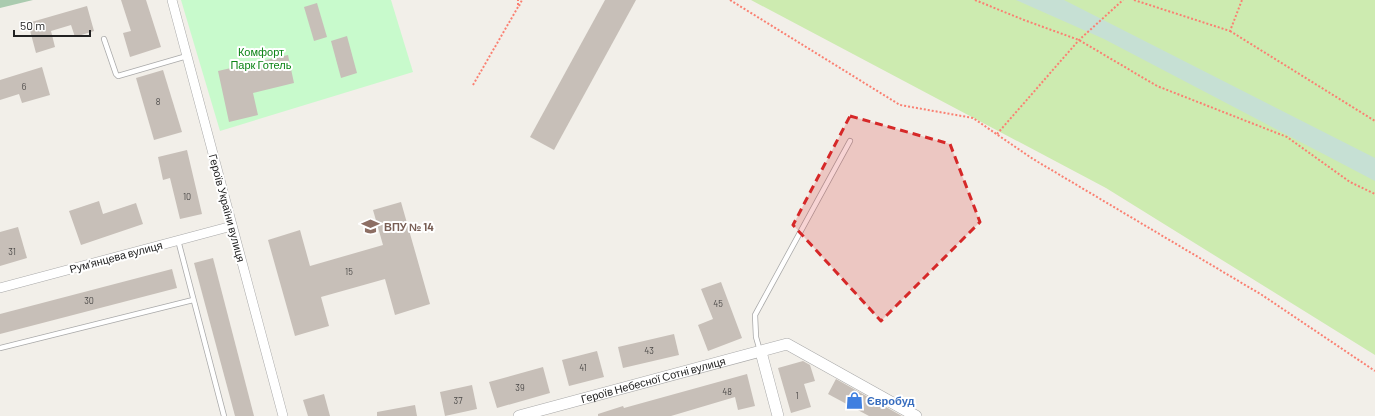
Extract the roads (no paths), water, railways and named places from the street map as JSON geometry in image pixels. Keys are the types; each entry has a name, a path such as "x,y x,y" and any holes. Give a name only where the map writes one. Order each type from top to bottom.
{"street":[{"name":"Героїв України вулиця","path":"172,0 283,416"},
{"name":"Рум’янцева вулиця","path":"0,288 232,226"},
{"name":"Героїв Небесної Сотні вулиця","path":"519,416 787,344 916,416"},
{"path":"761,352 778,416"}],"lane":[{"path":"104,39 118,76 186,56"},
{"path":"761,352 756,336 755,315 850,141"},
{"path":"178,240 224,416"},
{"path":"0,348 193,300"}],"place":[{"name":"ВПУ № 14","path":"371,227"},
{"name":"Євробуд","path":"854,401"}],"park label":[{"name":"Комфорт Парк Готель","path":"261,58"}]}
